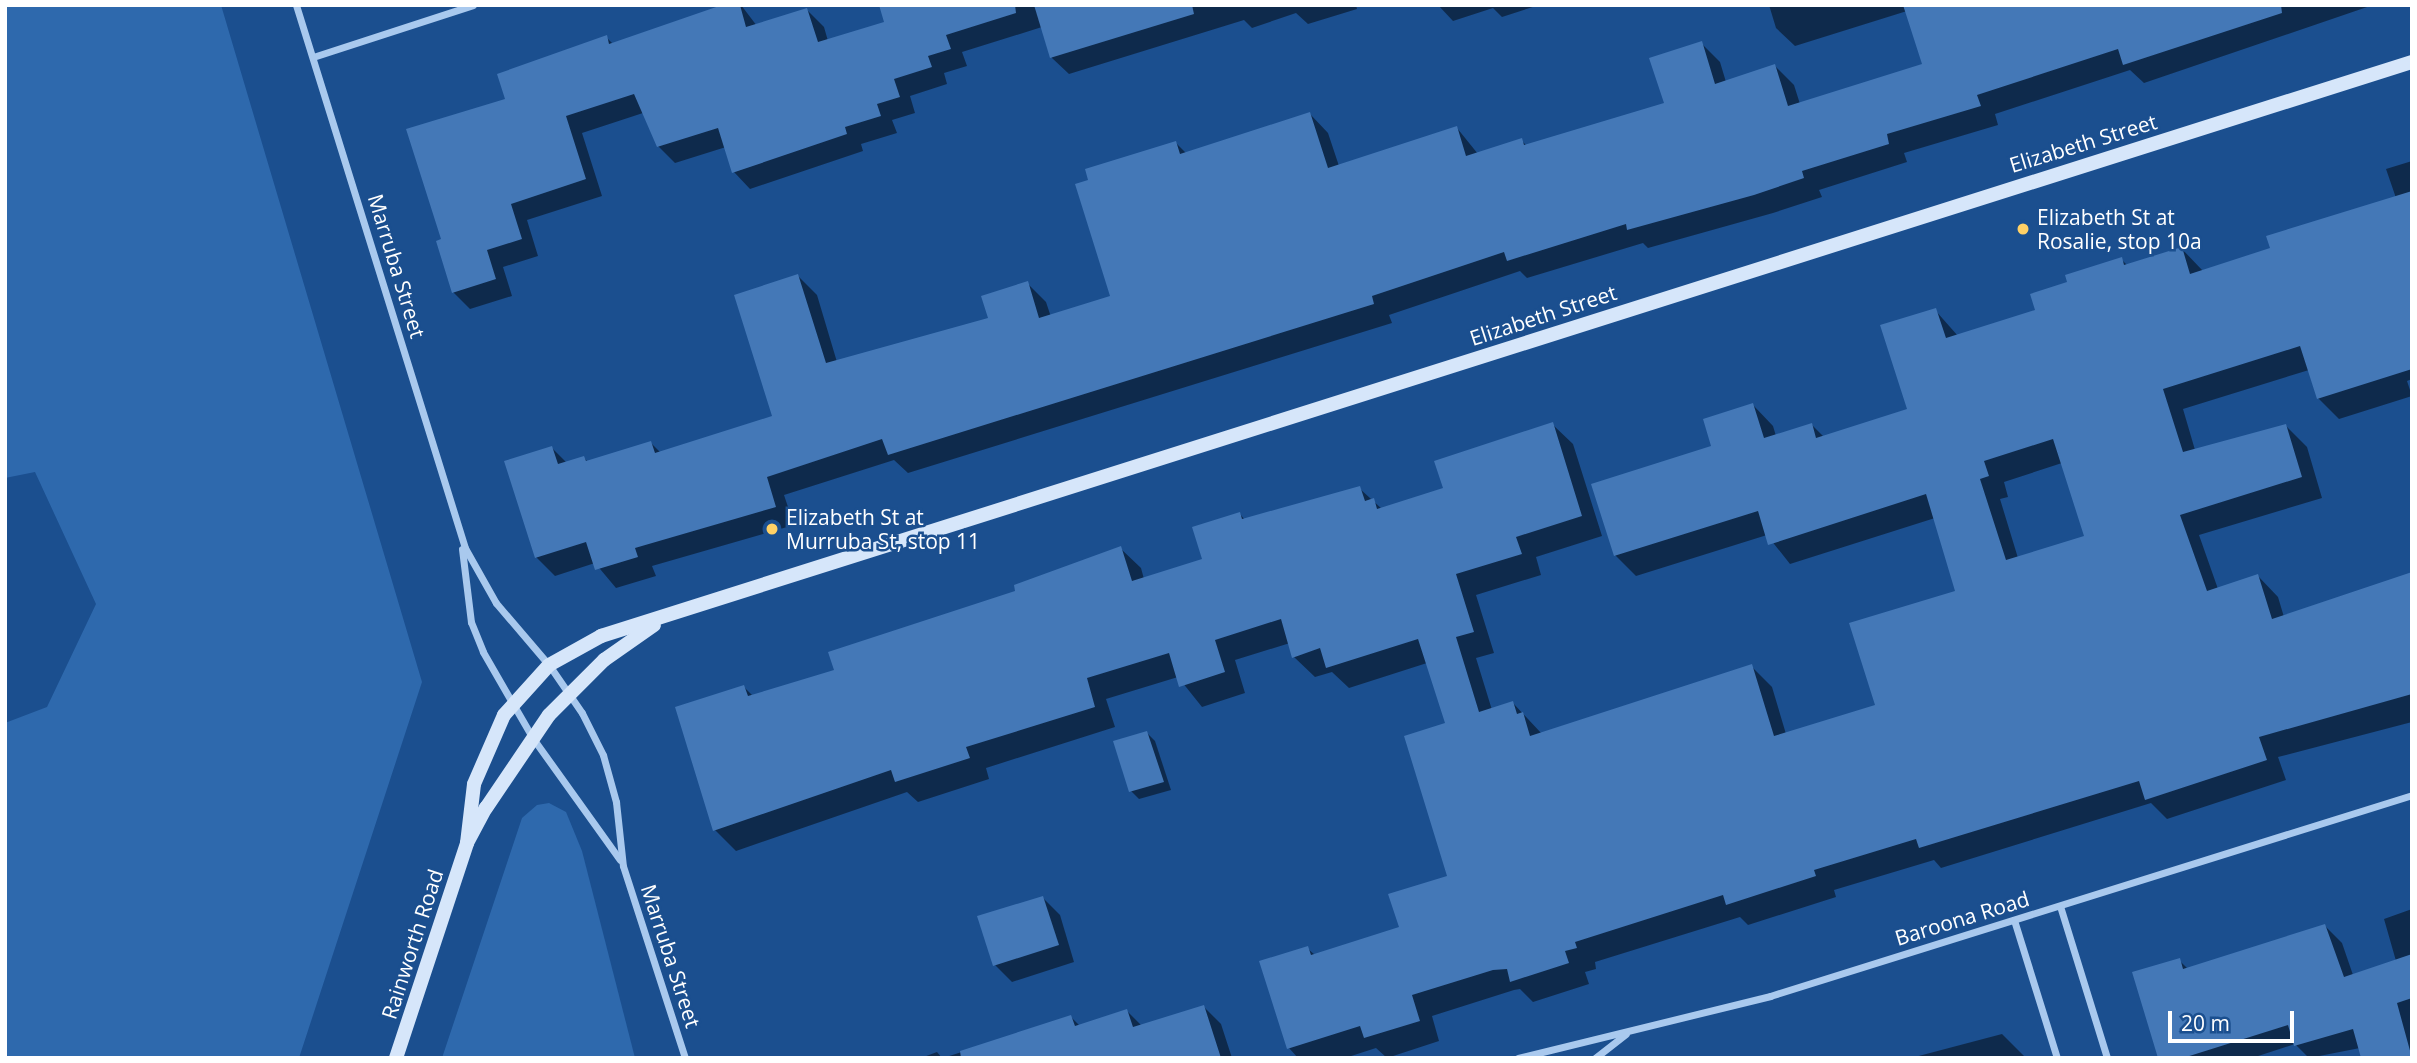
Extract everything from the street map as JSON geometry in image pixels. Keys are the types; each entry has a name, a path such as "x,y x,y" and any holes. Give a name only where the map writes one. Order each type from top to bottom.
{"street":[{"name":"Marruba Street","path":"296,5 461,538 473,629 532,737 623,866"},
{"path":"313,57 473,5"},
{"name":"Elizabeth Street","path":"513,702 549,666 601,636 686,607 2412,62"},
{"name":"Marruba Street","path":"461,538 491,595 549,666 594,733 608,768 623,866 685,1058"},
{"name":"Elizabeth Street","path":"532,737 569,694 627,642 686,607"},
{"name":"Rainworth Road","path":"396,1058 467,843 478,771 494,730 513,702"},
{"name":"Rainworth Road","path":"467,843 532,737"},
{"name":"Baroona Road","path":"1518,1058 1770,996 2412,795"},
{"path":"2060,906 2107,1058"},
{"path":"2014,920 2057,1058"},
{"path":"1595,1058 1629,1032"}],"shaded area":[{"path":"5,5 221,5 422,682 299,1058 5,1058 5,723 47,707 96,604 35,472 5,478"},
{"path":"549,803 566,812 582,851 635,1058 442,1058 522,818 537,805"}],"building":[{"path":"722,5 740,5 746,27 807,8 818,42 884,22 879,5 1015,5 1016,13 946,35 951,49 928,56 932,67 894,79 900,97 877,104 881,116 845,127 847,134 732,173 718,128 657,147 634,94 566,116 586,179 511,204 522,239 487,250 496,279 452,293 436,241 441,239 406,129 505,99 497,74 607,35 609,44"},
{"path":"1034,5 1192,5 1194,14 1050,58"},
{"path":"1903,5 2281,5 2282,13 2123,65 2118,49 1977,95 1981,106 1887,134 1889,144 1802,171 1804,178 1754,195 1627,230 1626,224 1507,261 1504,252 1372,296 1374,304 888,455 882,439 767,477 776,507 635,548 638,557 595,570 586,542 535,558 504,461 552,446 558,464 584,456 586,461 651,441 655,453 772,416 734,295 798,274 826,363 988,318 981,296 1028,281 1039,318 1110,296 1075,184 1088,180 1085,169 1176,141 1180,154 1310,112 1328,168 1457,126 1466,156 1522,138 1524,145 1664,103 1649,58 1702,41 1715,84 1775,64 1788,106 1922,64"},
{"path":"2412,191 2412,369 2317,399 2300,346 2163,389 2183,452 2286,424 2302,477 2180,515 2207,591 2258,574 2272,619 2412,572 2412,694 2259,737 2267,760 2145,800 2139,781 1919,848 1916,839 1814,870 1816,876 1726,905 1723,895 1575,942 1577,948 1565,951 1569,963 1510,982 1507,969 1493,970 1412,995 1420,1021 1364,1038 1360,1026 1287,1049 1259,961 1308,946 1311,955 1399,927 1388,894 1447,876 1404,736 1445,723 1418,639 1326,668 1320,648 1292,658 1281,619 1215,640 1225,672 1179,687 1169,653 1087,678 1095,707 966,747 970,758 895,782 891,770 713,831 675,707 744,685 748,696 834,670 828,652 1015,591 1014,585 1121,546 1132,581 1202,559 1192,527 1240,512 1242,519 1360,486 1365,501 1374,498 1377,509 1443,488 1434,461 1553,422 1582,516 1516,537 1522,554 1456,574 1474,632 1456,637 1479,712 1513,701 1517,714 1523,712 1530,736 1752,664 1774,736 1875,705 1849,623 1955,591 1926,494 1768,545 1758,511 1614,556 1591,484 1711,446 1703,419 1753,403 1764,438 1812,423 1816,438 1907,409 1880,325 1936,308 1946,338 2035,310 2030,294 2067,282 2065,275 2122,257 2124,265 2182,247 2190,274 2270,248 2266,236","holes":["2053,439 2084,536 2006,560 1980,479 1989,476 1984,461"]},
{"path":"1147,731 1164,782 1129,792 1113,741"},
{"path":"1043,896 1059,945 993,966 977,916"},
{"path":"2325,924 2344,977 2412,954 2412,998 2397,1003 2412,1058 2361,1058 2353,1029 2294,1046 2288,1025 2183,1058 2158,1058 2132,972 2180,958 2183,969"},
{"path":"1204,1005 1221,1058 961,1058 960,1051 1071,1015 1075,1026 1127,1009 1133,1027"}],"place":[{"name":"Elizabeth St at Rosalie, stop 10a","path":"2023,229"},
{"name":"Elizabeth St at Murruba St, stop 11","path":"772,529"}]}
